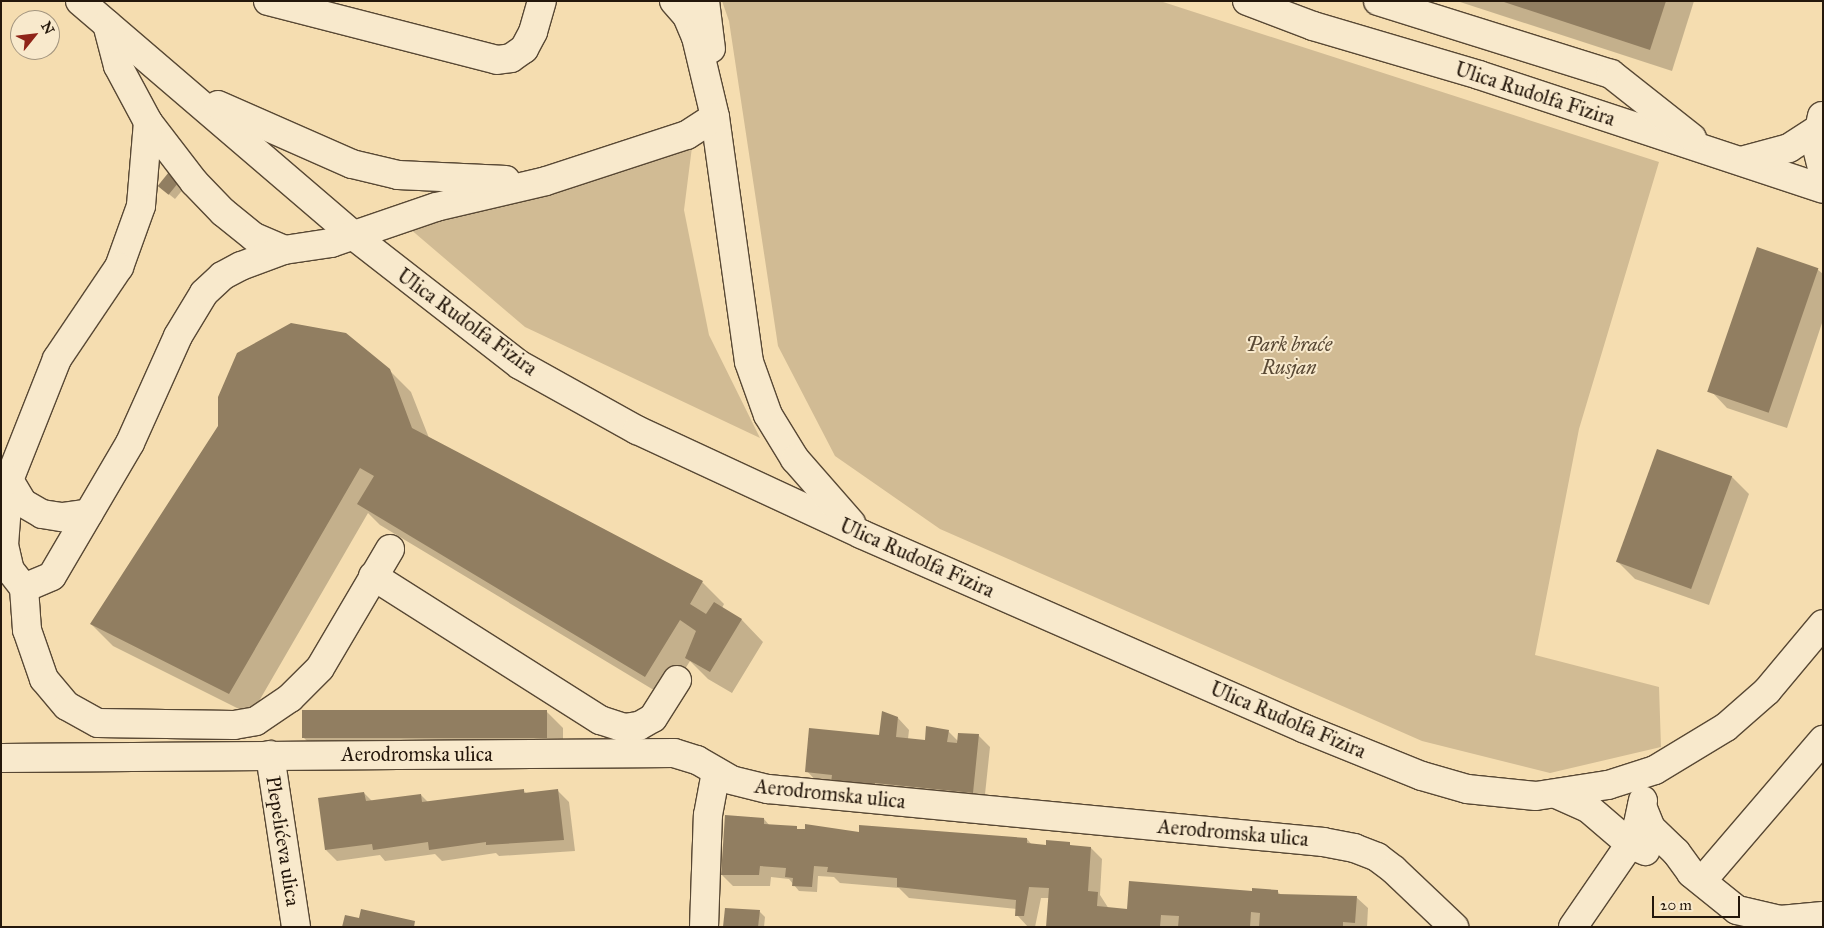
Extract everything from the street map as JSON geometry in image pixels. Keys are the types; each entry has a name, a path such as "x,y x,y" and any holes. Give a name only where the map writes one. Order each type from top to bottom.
{"street":[{"name":"Ulica Rudolfa Fizira","path":"80,1 185,89 354,236 520,366 637,430 861,534 1294,724 1422,776 1500,794 1555,794 1608,786 1655,770 1726,727 1766,691 1823,624"},
{"path":"268,1 497,60 511,58 524,49 534,32 542,1"},
{"path":"674,1 687,16 696,37 715,117 749,362 768,415 795,459 861,534"},
{"path":"705,1 714,70 715,117"},
{"name":"Ulica Rudolfa Fizira","path":"1247,1 1313,26 1479,75 1823,189"},
{"path":"1378,1 1611,74 1707,150"},
{"path":"107,24 118,66 148,122 194,182 223,212 254,237 284,250"},
{"path":"185,89 272,131 352,164 398,174 546,181"},
{"path":"24,588 52,576 130,443 195,305 222,276 284,250 354,236 436,207 546,181 687,135 715,117"},
{"path":"148,122 140,206 119,267 57,359 9,480 4,546 10,570 24,588 27,630 44,679 54,694 82,717 98,723 234,726 270,714 307,684 390,549"},
{"path":"1741,161 1789,148 1820,122"},
{"path":"1820,122 1816,144 1823,172"},
{"path":"9,480 23,503 42,514 62,517 89,513"},
{"path":"374,576 600,720 624,728 639,726 653,718 677,680"},
{"path":"1696,877 1823,740"},
{"name":"Aerodromska ulica","path":"1,758 657,753 686,756 716,772 747,785 768,789 1323,842 1354,848 1377,857 1394,870 1454,927"},
{"name":"Plepelićeva ulica","path":"270,756 296,927"},
{"path":"1573,927 1630,844 1642,806 1645,789 1655,770"},
{"path":"704,927 708,815 716,772"},
{"path":"1555,794 1588,808 1630,844 1649,853 1671,871 1696,877"},
{"path":"1642,806 1651,828 1676,852 1696,877 1737,910 1755,917 1780,920 1823,916"}],"green space":[{"name":"Park braće Rusjan","path":"722,1 1160,1 1659,162 1579,429 1535,655 1659,687 1661,747 1550,773 1422,741 940,529 835,456 778,346 729,21"},
{"path":"692,147 684,210 709,335 760,438 525,327 409,228"}],"building":[{"path":"1501,1 1666,1 1650,50"},
{"path":"169,172 180,181 169,195 158,186"},
{"path":"1757,247 1818,268 1769,413 1707,392"},
{"path":"291,323 346,333 390,369 412,428 703,581 690,604 706,614 714,602 742,619 710,672 685,658 696,631 680,620 645,677 357,504 374,476 360,468 229,694 90,624 218,426 218,397 237,353"},
{"path":"1657,449 1732,476 1691,589 1616,562"},
{"path":"302,710 547,710 547,738 302,738"},
{"path":"882,711 898,717 896,737 925,740 926,726 949,730 947,742 957,743 958,733 979,734 973,793 875,783 875,787 831,783 832,775 805,772 809,728 879,735"},
{"path":"524,789 524,793 558,789 564,840 486,845 486,842 429,850 428,842 373,850 372,844 325,850 318,798 364,792 366,801 421,794 422,802"},
{"path":"725,815 764,818 764,824 797,826 797,829 805,829 805,824 859,832 859,825 1027,838 1027,843 1046,845 1046,840 1070,842 1070,845 1091,847 1088,891 1098,892 1097,906 1127,909 1129,881 1252,891 1252,888 1278,890 1278,894 1357,896 1355,923 1343,922 1343,927 1259,927 1260,913 1251,912 1250,927 1178,927 1179,916 1161,915 1160,927 1046,927 1049,888 1029,887 1024,916 1015,916 1016,900 897,887 897,878 827,872 828,867 814,866 812,887 792,886 793,878 785,877 786,868 760,866 759,875 721,875"},
{"path":"725,908 760,910 758,927 723,927"},
{"path":"361,909 415,921 414,927 342,927 345,915 359,918"}]}
